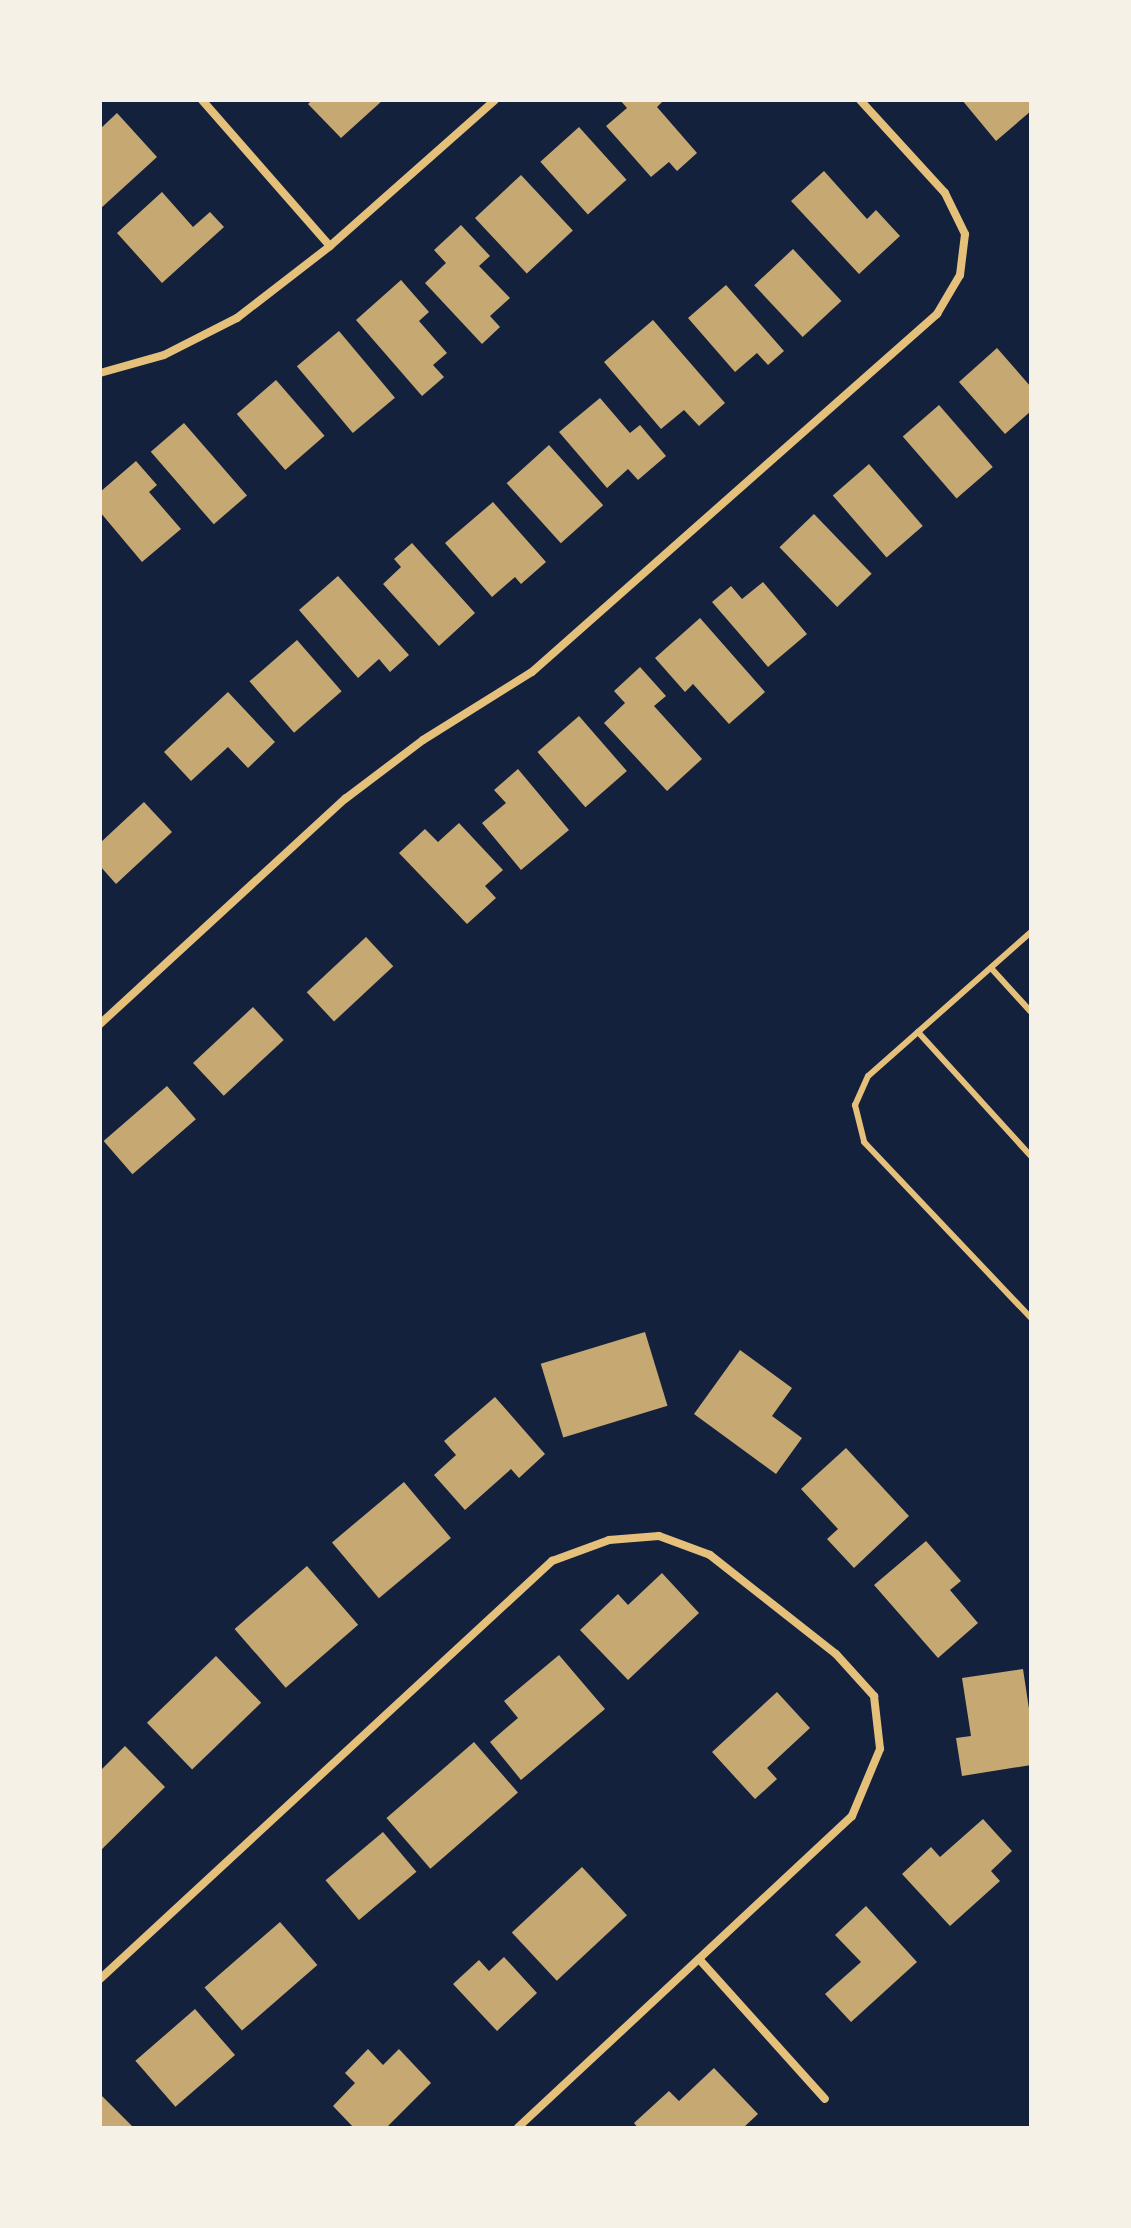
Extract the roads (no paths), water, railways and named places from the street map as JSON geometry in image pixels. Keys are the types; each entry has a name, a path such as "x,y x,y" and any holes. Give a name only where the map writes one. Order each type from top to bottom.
{"street":[{"path":"202,100 330,246"},
{"path":"100,373 164,355 237,318 330,246 495,100"},
{"path":"100,1024 345,799 423,740 532,672 937,314 960,275 965,234 945,193 860,100"},
{"path":"100,1979 552,1561 609,1540 659,1536 710,1555 836,1654 874,1696 880,1749 852,1816 518,2128"},
{"path":"699,1959 825,2099"}],"lane":[{"path":"1031,932 868,1076 855,1105 864,1142 1031,1318"},
{"path":"991,968 1031,1012"},
{"path":"918,1032 1031,1156"}]}
